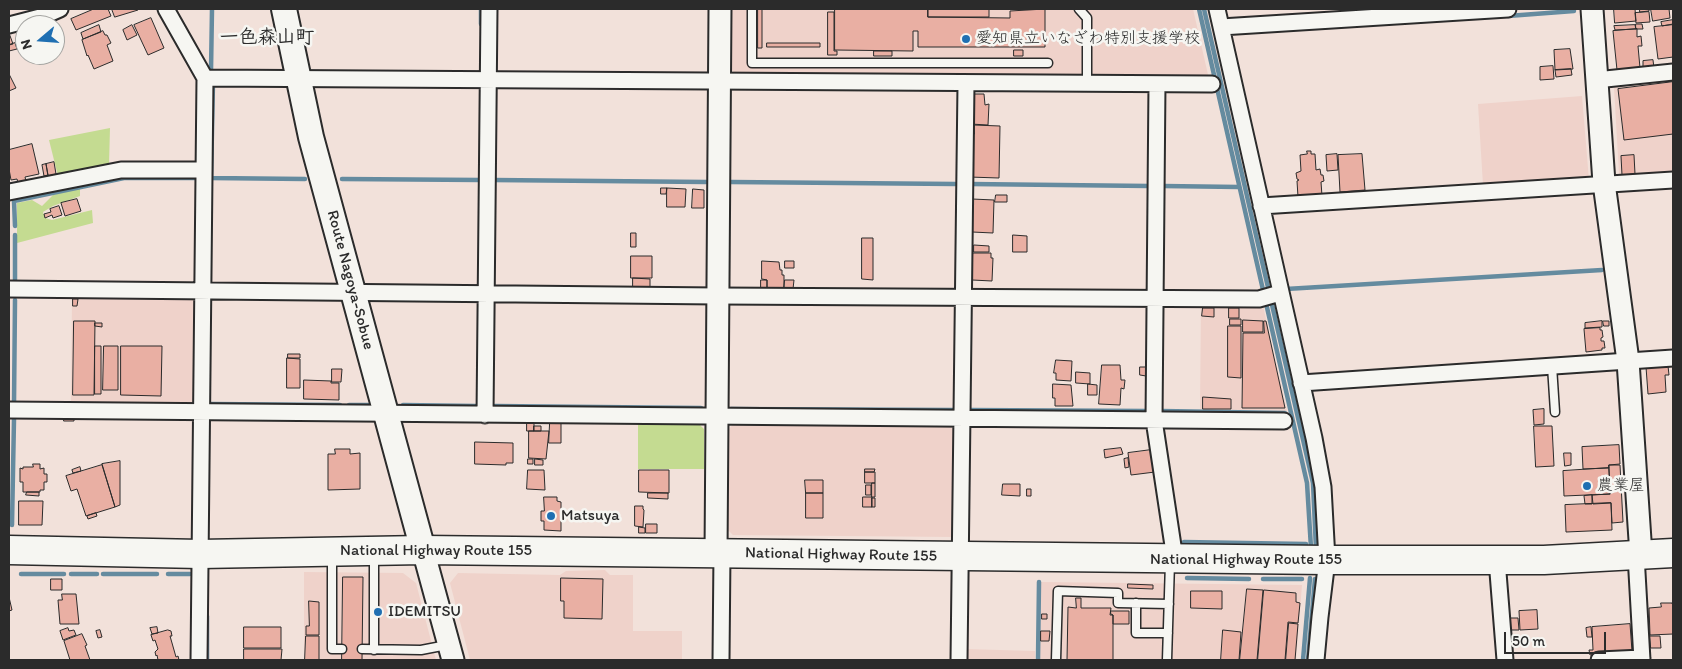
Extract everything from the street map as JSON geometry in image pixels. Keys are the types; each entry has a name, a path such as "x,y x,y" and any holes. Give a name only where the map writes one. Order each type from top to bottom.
{"highway":[{"name":"National Highway Route 155","path":"9,550 200,554 423,550 1328,560 1544,560 1673,553"}],"main road":[{"name":"Route Nagoya-Sobue","path":"284,9 311,137 423,550"}],"street":[{"path":"9,25 44,16 60,9"},
{"path":"166,9 205,78 199,660"},
{"path":"485,415 489,9"},
{"path":"720,9 717,416 721,660"},
{"path":"1217,9 1261,206 1272,296 1300,383 1323,487 1328,560 1316,660"},
{"path":"1221,27 1414,12 1508,9"},
{"path":"1592,9 1604,183 1628,361 1639,555 1642,659 1599,660"},
{"path":"1596,80 1673,72"},
{"path":"205,78 1212,84"},
{"path":"959,660 966,84"},
{"path":"1157,84 1154,420 1173,559"},
{"path":"9,192 121,170 204,170"},
{"path":"1261,206 1673,180"},
{"path":"9,289 718,296 1155,298 1272,296"},
{"path":"1300,383 1673,358"},
{"path":"9,410 386,415 1284,421"},
{"path":"423,550 451,653"},
{"path":"1497,560 1505,660"}],"lane":[{"path":"752,9 752,63 1048,63"},
{"path":"1079,9 1087,18 1087,84"},
{"path":"1552,366 1555,412"},
{"path":"332,551 332,649 342,649"},
{"path":"374,551 374,650"},
{"path":"1167,660 1173,559"},
{"path":"1056,660 1058,592 1118,593 1118,603 1169,604"},
{"path":"1136,604 1136,632 1168,633"},
{"path":"362,650 421,650 451,653"}],"shaded area":[{"name":"愛知県立いなざわ特別支援学校","path":"732,9 1193,9 1209,79 737,76 731,69"},
{"path":"1673,78 1673,174 1622,177 1619,174 1614,88 1616,85"},
{"path":"1582,96 1589,180 1483,185 1478,104"},
{"path":"191,296 197,303 195,402 71,402 72,297"},
{"path":"1201,305 1263,306 1287,411 1200,409"},
{"path":"734,423 948,423 954,431 954,537 733,535 727,529 729,429"},
{"path":"605,570 610,575 633,575 633,631 682,631 682,660 470,660 450,583 458,573 560,575 566,571"},
{"path":"304,572 403,573 416,583 436,660 304,660"},
{"path":"1040,582 1302,585 1296,660 1039,660"},
{"path":"965,649 1035,651 1035,660 965,660"}],"green space":[{"path":"110,128 109,165 58,176 49,140"},
{"path":"80,187 80,196 53,206 43,212 45,218 52,220 92,210 93,223 17,243 17,203 32,200 42,206 53,195"},
{"path":"638,422 697,422 704,429 704,469 638,469"}],"building":[{"path":"94,9 108,9 111,16 76,30 71,19"},
{"path":"112,9 138,9 138,10 115,17"},
{"path":"758,9 762,9 762,48 758,48"},
{"path":"835,9 928,9 928,17 1010,18 1010,11 1045,9 1045,47 918,47 918,31 913,31 913,51 835,50"},
{"path":"928,9 989,9 989,17 928,17"},
{"path":"1614,9 1635,9 1636,21 1615,23"},
{"path":"1640,9 1649,9 1649,11 1640,12"},
{"path":"1651,9 1669,9 1670,18 1653,21"},
{"path":"828,12 834,12 834,51 837,51 837,55 828,55"},
{"path":"1649,12 1650,22 1636,23 1635,13"},
{"path":"151,18 164,48 148,55 134,25"},
{"path":"1673,20 1673,24 1662,26 1661,22"},
{"path":"1636,24 1642,24 1643,29 1636,29"},
{"path":"99,25 101,32 83,39 81,33"},
{"path":"132,25 137,35 127,40 123,30"},
{"path":"1635,25 1636,29 1615,30 1614,26"},
{"path":"1673,25 1673,57 1658,59 1654,27"},
{"path":"1637,29 1637,37 1641,36 1642,46 1638,46 1640,68 1617,70 1613,31"},
{"path":"103,31 111,43 107,45 113,61 94,69 82,40"},
{"path":"9,33 13,44 9,45"},
{"path":"15,43 15,50 9,51 9,45"},
{"path":"767,43 820,43 820,47 767,47"},
{"path":"1570,49 1573,69 1555,70 1554,50"},
{"path":"1014,50 1023,50 1023,56 1014,56"},
{"path":"874,51 892,51 892,56 874,56"},
{"path":"1653,60 1654,68 1643,69 1643,61"},
{"path":"1553,66 1554,79 1540,80 1540,67"},
{"path":"1571,69 1572,75 1556,77 1555,70"},
{"path":"9,74 16,88 9,91"},
{"path":"1673,82 1673,134 1624,140 1618,89"},
{"path":"974,94 984,94 985,105 989,104 988,125 970,124 971,98 973,99"},
{"path":"974,125 1000,126 999,178 969,177 971,134 974,134"},
{"path":"32,144 39,174 25,177 26,181 18,183 17,179 11,180 9,150"},
{"path":"1307,151 1315,154 1316,170 1320,169 1321,175 1323,175 1324,181 1321,182 1322,196 1298,197 1297,181 1299,180 1296,173 1301,171 1300,155 1307,154"},
{"path":"1337,154 1338,170 1327,171 1326,155"},
{"path":"1362,154 1365,190 1340,192 1338,155"},
{"path":"1634,155 1635,174 1622,175 1621,156"},
{"path":"54,162 56,174 48,176 46,164"},
{"path":"46,164 48,175 44,176 42,165"},
{"path":"661,188 667,188 666,194 661,194"},
{"path":"667,188 686,189 685,207 667,207"},
{"path":"693,189 704,190 704,208 692,208"},
{"path":"996,195 1007,195 1007,202 995,202"},
{"path":"77,199 81,211 65,216 61,203"},
{"path":"972,199 994,200 993,233 972,232"},
{"path":"59,206 62,215 53,218 52,215 45,218 44,214 51,212 50,209"},
{"path":"631,233 636,233 636,247 631,247"},
{"path":"1013,235 1027,236 1027,252 1013,252"},
{"path":"862,238 873,238 873,280 862,279"},
{"path":"974,245 989,246 989,252 974,252"},
{"path":"973,253 991,253 991,258 993,258 992,281 972,280"},
{"path":"631,256 652,256 652,278 631,278"},
{"path":"762,261 779,262 780,270 782,270 782,275 784,275 784,288 767,288 767,280 762,279"},
{"path":"785,261 794,261 794,268 785,268"},
{"path":"633,278 650,279 650,288 633,288"},
{"path":"761,280 767,280 767,289 761,289"},
{"path":"785,280 794,280 793,289 784,289"},
{"path":"73,299 78,299 77,306 73,306"},
{"path":"1203,308 1214,308 1214,317 1202,316"},
{"path":"1229,308 1239,308 1239,318 1229,318"},
{"path":"1230,319 1241,319 1241,325 1230,325"},
{"path":"1243,320 1263,321 1263,332 1243,332"},
{"path":"74,321 95,321 94,395 73,395"},
{"path":"1264,321 1266,321 1285,408 1242,408 1243,333 1264,333"},
{"path":"1602,321 1602,327 1585,328 1585,323"},
{"path":"1603,321 1609,321 1609,326 1604,326"},
{"path":"95,323 102,323 102,327 95,326"},
{"path":"1228,326 1241,326 1241,378 1228,377"},
{"path":"1600,328 1603,337 1601,341 1604,341 1605,348 1586,352 1584,329"},
{"path":"95,346 101,346 101,394 95,394"},
{"path":"104,346 118,346 118,390 103,390"},
{"path":"121,346 162,346 161,396 121,395"},
{"path":"288,354 300,354 300,358 288,358"},
{"path":"287,358 300,359 300,388 287,388"},
{"path":"1056,360 1072,361 1071,381 1056,380 1056,373 1054,373"},
{"path":"1102,365 1120,365 1121,380 1125,380 1124,389 1121,388 1120,405 1099,404"},
{"path":"1668,366 1669,375 1665,375 1666,392 1648,394 1646,367"},
{"path":"1140,367 1147,367 1146,376 1140,375"},
{"path":"332,369 342,369 341,382 332,382"},
{"path":"1076,372 1090,373 1090,384 1076,383"},
{"path":"304,380 339,383 339,400 304,399"},
{"path":"1053,384 1071,385 1073,406 1055,406"},
{"path":"1088,384 1097,385 1097,395 1088,395"},
{"path":"1203,397 1231,399 1231,409 1203,409"},
{"path":"1544,409 1544,424 1534,425 1533,410"},
{"path":"64,416 74,417 74,421 64,421"},
{"path":"527,422 534,422 534,431 527,431"},
{"path":"550,423 561,423 561,443 549,443"},
{"path":"534,426 541,426 541,431 534,431"},
{"path":"1534,426 1552,426 1554,466 1536,467"},
{"path":"529,431 549,431 546,459 529,458"},
{"path":"475,442 513,443 513,463 506,463 506,465 475,464"},
{"path":"1619,445 1620,464 1609,465 1609,468 1583,469 1582,447"},
{"path":"1121,448 1123,454 1105,458 1104,450"},
{"path":"335,449 350,449 350,454 360,453 360,489 328,490 328,454 335,454"},
{"path":"1151,450 1155,472 1131,475 1128,453"},
{"path":"1564,453 1571,453 1571,465 1565,466"},
{"path":"1128,458 1129,467 1125,468 1124,459"},
{"path":"528,459 533,459 533,464 528,464"},
{"path":"535,459 543,460 543,465 535,465"},
{"path":"120,461 120,505 115,507 102,464"},
{"path":"33,464 40,464 40,469 44,468 44,474 47,474 47,482 44,482 44,490 40,490 40,492 23,492 23,482 20,482 20,468 33,467"},
{"path":"102,465 115,507 86,516 77,489 71,491 66,476"},
{"path":"1609,465 1620,465 1623,522 1612,523 1611,503 1593,504 1592,495 1610,494"},
{"path":"80,467 81,471 73,473 72,470"},
{"path":"1609,468 1610,494 1564,496 1563,471"},
{"path":"865,469 875,469 874,472 865,472"},
{"path":"528,470 544,470 545,490 527,489"},
{"path":"639,470 669,470 669,493 639,492"},
{"path":"865,472 875,472 875,483 865,483"},
{"path":"805,480 823,480 823,493 806,493"},
{"path":"872,483 875,483 875,497 872,497"},
{"path":"1003,484 1020,484 1020,496 1002,495"},
{"path":"866,485 871,485 871,495 866,495"},
{"path":"1027,489 1031,489 1031,496 1027,496"},
{"path":"27,492 39,492 39,496 26,495"},
{"path":"648,493 668,493 668,499 648,498"},
{"path":"806,493 823,493 823,518 806,518"},
{"path":"1592,495 1592,504 1585,504 1584,496"},
{"name":"Matsuya","path":"544,497 557,497 557,501 561,502 561,531 544,530 544,521 541,521 541,511 544,511"},
{"path":"863,497 872,497 872,507 863,507"},
{"path":"872,498 875,498 875,507 872,507"},
{"path":"19,501 43,501 42,525 19,525"},
{"path":"1611,503 1612,530 1566,532 1565,505"},
{"path":"635,506 643,506 643,527 635,526"},
{"path":"96,513 97,516 88,519 87,516"},
{"path":"646,524 657,524 657,533 646,533"},
{"path":"639,527 645,528 645,533 639,533"},
{"path":"343,577 363,577 362,660 342,660"},
{"path":"561,578 603,579 602,619 564,618 564,601 561,601"},
{"path":"51,579 62,579 62,590 51,590"},
{"path":"1128,584 1153,585 1153,589 1128,588"},
{"path":"1247,589 1263,590 1257,660 1240,660"},
{"path":"1264,590 1296,593 1296,602 1300,603 1298,623 1288,622 1285,660 1258,660"},
{"path":"1191,591 1222,591 1222,609 1191,608"},
{"path":"62,594 76,594 79,624 60,624 58,600 62,600"},
{"path":"9,597 12,610 9,611"},
{"path":"1076,598 1081,598 1081,608 1111,608 1110,615 1113,615 1113,660 1067,660 1068,607 1076,608"},
{"path":"309,601 319,602 319,635 306,635 306,626 309,626"},
{"path":"1661,603 1672,603 1673,634 1650,635 1649,608 1661,607"},
{"path":"1537,610 1538,629 1520,630 1519,611"},
{"path":"1111,611 1129,611 1129,624 1113,624"},
{"path":"1042,614 1047,614 1047,619 1042,619"},
{"path":"1509,618 1518,618 1519,630 1510,630"},
{"path":"1289,623 1298,624 1295,660 1286,660"},
{"path":"1630,624 1632,651 1590,655 1589,650 1593,650 1592,627"},
{"path":"157,627 158,633 152,634 150,628"},
{"path":"244,627 281,627 281,648 244,648"},
{"path":"1591,627 1592,637 1587,637 1586,628"},
{"path":"68,628 69,631 74,630 76,635 63,640 60,631"},
{"path":"100,630 102,637 98,638 96,631"},
{"path":"168,630 171,631 172,636 170,636 176,657 178,656 179,660 158,660 156,656 155,652 158,649 151,635"},
{"path":"1223,630 1241,632 1239,660 1221,660"},
{"path":"1041,631 1050,631 1049,641 1041,641"},
{"path":"82,634 87,645 85,646 90,660 70,660 64,641"},
{"path":"306,636 319,636 319,660 305,660"},
{"path":"1650,636 1660,636 1661,648 1651,648"},
{"path":"244,649 282,649 281,660 244,660"}],"waterway":[{"path":"211,71 212,9"},
{"path":"481,9 481,24"},
{"path":"1199,9 1307,483 1311,548"},
{"path":"1204,9 1313,483 1316,549"},
{"path":"1508,16 1574,11"},
{"path":"211,178 213,82"},
{"path":"15,226 14,201 124,178 196,178"},
{"path":"210,178 305,179"},
{"path":"342,179 480,180"},
{"path":"493,180 706,182"},
{"path":"731,182 955,184"},
{"path":"970,184 1149,186"},
{"path":"1163,186 1239,187"},
{"path":"15,235 15,283"},
{"path":"1286,289 1602,270"},
{"path":"14,404 15,300"},
{"path":"209,404 340,405"},
{"path":"349,405 368,405"},
{"path":"403,405 476,406"},
{"path":"495,406 701,408"},
{"path":"731,409 953,410"},
{"path":"968,410 1147,411"},
{"path":"1161,411 1285,413"},
{"path":"12,525 14,419"},
{"path":"1184,542 1306,544"},
{"path":"21,574 64,574"},
{"path":"71,574 97,574"},
{"path":"103,574 157,574"},
{"path":"168,574 190,574"},
{"path":"1187,578 1249,579"},
{"path":"1303,660 1310,578"},
{"path":"1263,579 1302,579"},
{"path":"1308,660 1315,579"},
{"path":"1038,660 1039,582"},
{"path":"207,616 207,660"}],"place":[{"name":"愛知県立いなざわ特別支援学校","path":"966,39"},
{"name":"農業屋","path":"1587,486"},
{"name":"Matsuya","path":"551,516"},
{"name":"IDEMITSU","path":"378,612"}],"district":[{"name":"一色森山町","path":"267,38"}]}
